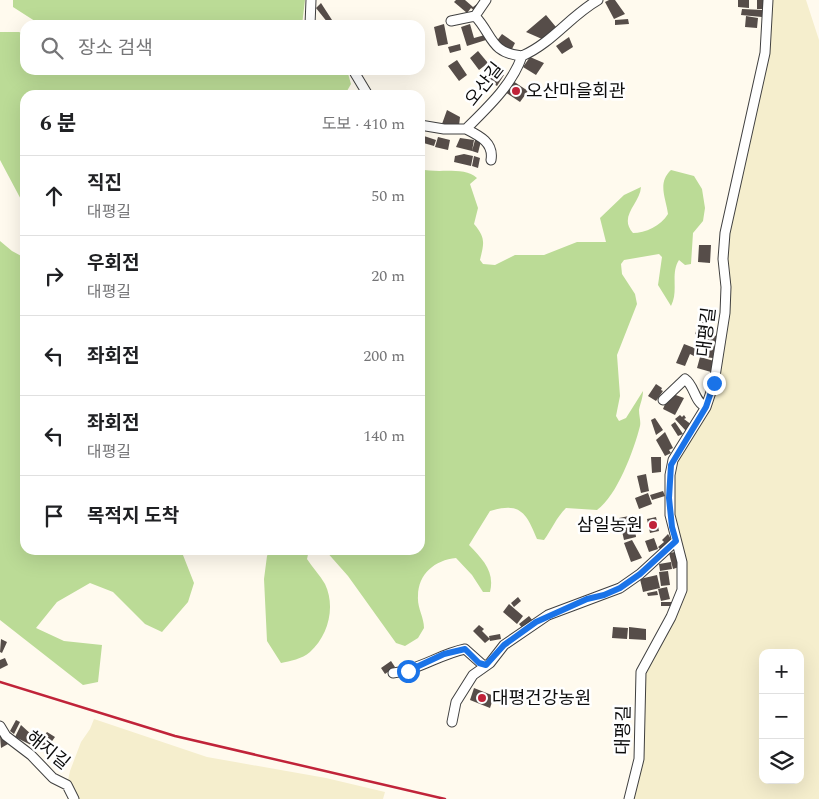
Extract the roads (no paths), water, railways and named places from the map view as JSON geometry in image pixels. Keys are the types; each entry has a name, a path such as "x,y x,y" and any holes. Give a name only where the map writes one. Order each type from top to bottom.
{"lane":[{"path":"310,20 311,0"},
{"path":"451,21 475,16 486,0"},
{"name":"오산길","path":"475,16 486,29 494,46 510,54 522,56 544,44 576,15 598,0"},
{"name":"대평길","path":"629,799 639,759 642,672 671,617 682,590 683,568 670,506 671,465 706,407 716,374 724,326 726,233 765,53 768,0"},
{"name":"오산길","path":"466,129 500,93 517,68 522,56"},
{"path":"356,75 365,90"},
{"name":"오산길","path":"425,126 444,129 466,129 489,144 492,151 491,160"},
{"path":"663,400 685,379 700,403 706,407"},
{"path":"452,722 453,710 473,675 504,645 536,622 587,599 613,592 627,584 676,541"},
{"path":"393,673 411,670 444,654 465,649 484,666"},
{"name":"해지길","path":"0,726 8,738 31,755 53,778 67,785 74,799"}],"railway":[{"path":"0,682 175,736 445,799"}],"place":[{"name":"오산마을회관","path":"516,91"},
{"name":"삼일농원","path":"653,525"},
{"name":"대평건강농원","path":"482,698"}]}
